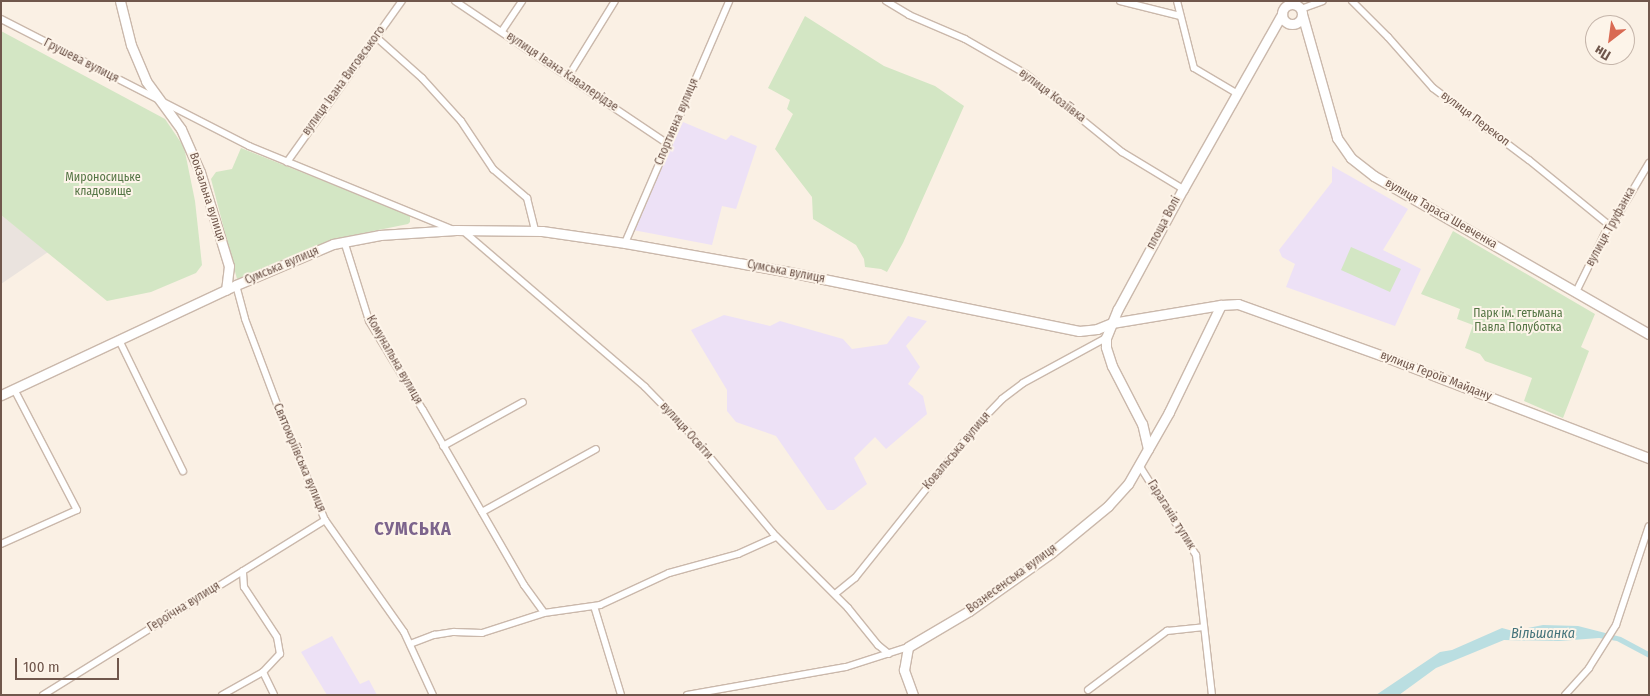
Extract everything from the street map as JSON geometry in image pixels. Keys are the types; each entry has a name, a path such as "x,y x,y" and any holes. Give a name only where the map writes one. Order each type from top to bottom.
{"main road":[{"name":"Вокзальна вулиця","path":"120,1 137,61 152,93 181,129 200,172 229,266 226,290"},
{"path":"1274,30 1291,24 1301,19 1301,8 1295,4 1286,7 1291,24 1308,32"},
{"name":"площа Волі","path":"1106,338 1112,322 1183,189 1286,7"},
{"name":"вулиця Тараса Шевченка","path":"1301,8 1337,138 1351,158 1374,176 1649,334"},
{"name":"Сумська вулиця","path":"1,395 236,285 318,250 344,241 380,235 459,230 535,231 625,243 789,272 1070,330 1097,329 1112,322"},
{"path":"1112,322 1221,304"},
{"name":"Вознесенська вулиця","path":"908,647 969,611 1051,552 1108,506 1128,484 1169,412 1221,304"},
{"name":"вулиця Героїв Майдану","path":"1221,304 1238,304 1383,356 1649,458"},
{"path":"1106,338 1112,366 1142,424 1148,449"},
{"path":"908,647 904,670 913,695"}],"street":[{"name":"вулиця Івана Виговського","path":"287,162 402,1"},
{"name":"вулиця Івана Кавалерідзе","path":"455,1 668,144"},
{"path":"502,31 522,1"},
{"path":"568,77 615,1"},
{"name":"Спортивна вулиця","path":"625,243 728,1"},
{"name":"вулиця Козіївка","path":"886,1 909,15 965,39 1026,74 1122,152 1183,189"},
{"path":"1120,1 1180,16"},
{"path":"1176,1 1194,68 1205,77 1238,94"},
{"path":"1301,8 1323,1"},
{"name":"вулиця Перекоп","path":"1352,1 1388,37 1433,88 1529,160 1609,226"},
{"name":"Грушева вулиця","path":"1,19 160,102"},
{"path":"376,37 422,78 461,121 493,169 527,198 535,231"},
{"name":"Сумська вулиця","path":"160,102 287,162 459,230"},
{"name":"вулиця Труфанка","path":"1576,292 1609,226 1618,215 1649,163"},
{"name":"вулиця Освіти","path":"459,230 645,387 687,430 776,536 835,594 878,645 889,654"},
{"name":"Комунальна вулиця","path":"344,241 369,321 524,585 544,613"},
{"name":"Святоюріївська вулиця","path":"236,285 245,320 280,412 325,520 385,602 410,644 433,695"},
{"name":"Ковальська вулиця","path":"835,594 855,578 978,424 1002,400 1023,383 1106,338"},
{"path":"118,340 182,471"},
{"path":"1,544 77,510 14,389"},
{"path":"444,446 523,402"},
{"path":"482,512 596,449"},
{"name":"Гараганів тупик","path":"1139,465 1196,555 1212,695"},
{"name":"Героїчна вулиця","path":"43,695 243,571 271,551 325,520"},
{"path":"1565,695 1589,668 1604,647 1616,625 1649,526"},
{"path":"410,644 434,635 454,632 482,633 495,631 544,613 594,606 634,592 669,573 738,554 776,536"},
{"path":"222,695 263,672 280,654 277,637 244,586 243,571"},
{"path":"594,606 621,695"},
{"path":"1088,690 1167,631 1204,627"},
{"name":"Вознесенська вулиця","path":"686,695 846,667 874,656 889,654 908,647"},
{"path":"263,672 274,695"}],"shaded area":[{"path":"683,122 726,140 731,135 757,146 736,209 722,206 712,245 633,230"},
{"path":"1332,166 1408,209 1383,250 1421,269 1395,326 1286,287 1295,264 1282,257 1279,250 1332,182"},
{"path":"1,215 48,252 1,284"},
{"path":"724,315 770,326 780,321 843,339 852,349 887,344 908,316 927,321 906,346 920,367 908,384 923,396 927,414 886,449 875,437 854,458 867,484 834,510 827,510 776,436 736,422 727,411 727,390 691,330"},
{"path":"332,636 360,684 369,680 377,695 327,695 301,652"}],"green space":[{"path":"805,16 884,66 935,86 964,106 903,243 887,272 881,269 865,267 864,259 856,245 813,219 812,197 775,149 793,114 787,109 790,100 768,88"},
{"name":"Мироносицьке кладовище","path":"1,31 165,119 184,147 195,201 202,265 196,273 151,292 107,301 1,215"},
{"path":"241,148 407,214 410,216 410,222 408,224 339,238 237,279 211,179 216,172 232,169"},
{"name":"Парк ім. гетьмана Павла Полуботка","path":"1453,231 1595,314 1581,347 1589,351 1563,418 1524,401 1532,378 1485,361 1480,354 1465,348 1473,325 1457,319 1460,309 1421,294"},
{"path":"1351,247 1401,269 1390,292 1341,270"}],"water":[{"name":"Вільшанка","path":"1543,625 1578,626 1621,637 1649,652 1649,658 1617,641 1599,638 1559,641 1504,640 1436,668 1399,695 1376,695 1440,652 1452,650 1502,628 1513,631"}],"district":[{"name":"СУМСЬКА","path":"413,529"}]}
